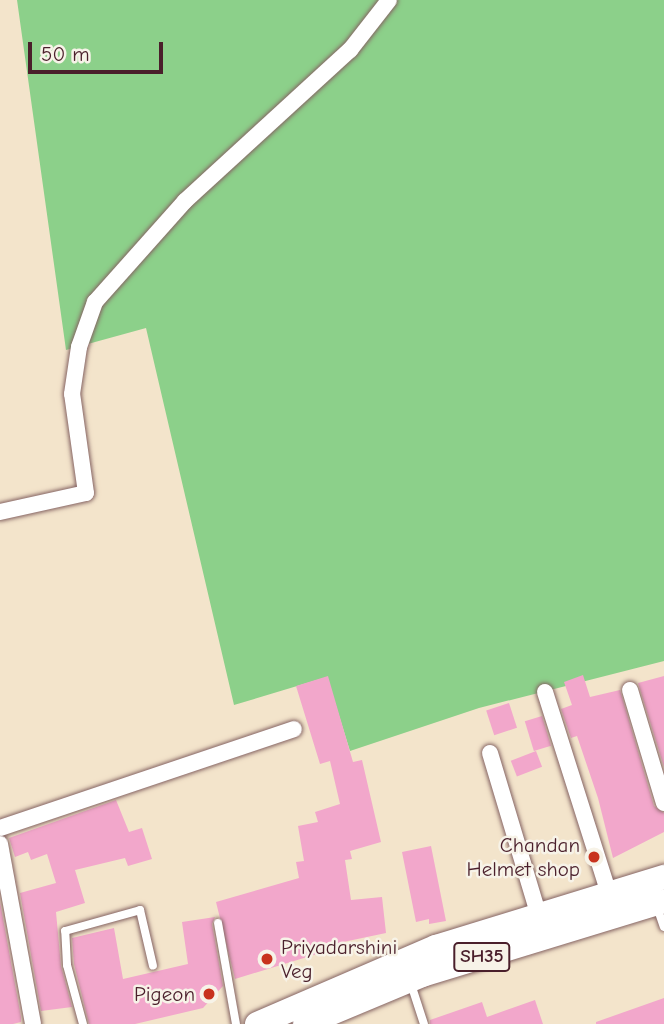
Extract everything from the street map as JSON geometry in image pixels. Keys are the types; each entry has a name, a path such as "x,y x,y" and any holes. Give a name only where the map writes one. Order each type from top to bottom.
{"main road":[{"path":"257,1024 360,987 539,916 664,877"},
{"name":"SH35","path":"305,1024 360,987 410,980 660,902"}],"street":[{"path":"0,512 86,493 72,394 79,346 95,302 185,201 350,50 389,0"},
{"path":"630,690 664,803"},
{"path":"545,692 608,894"},
{"path":"0,828 294,729"},
{"path":"491,753 539,916"},
{"path":"0,844 33,1024"}],"lane":[{"path":"660,902 664,927"},
{"path":"83,1024 67,965 65,931 140,910 153,967"},
{"path":"218,923 236,1024"},
{"path":"410,980 424,1024"}],"green space":[{"path":"17,0 664,0 664,661 479,708 350,751 327,677 234,705 146,328 66,350"}],"building":[{"path":"583,675 590,697 620,690 654,806 664,813 664,832 613,858 598,798 577,736 571,738 561,709 572,705 564,682"},
{"path":"328,676 353,762 362,760 381,842 350,851 352,859 345,860 351,900 382,897 386,933 329,945 330,950 235,979 216,902 299,878 296,862 304,861 298,826 318,822 315,812 340,804 330,761 320,764 296,686"},
{"path":"664,676 664,767 638,683"},
{"path":"509,703 517,728 494,735 486,710"},
{"path":"542,716 551,746 534,751 525,721"},
{"path":"536,751 542,767 517,777 511,761"},
{"path":"116,800 129,832 142,828 152,859 128,866 125,858 75,870 85,903 56,912 61,966 72,1007 41,1011 20,893 56,883 47,854 31,860 28,852 15,857 9,838"},
{"path":"431,846 446,921 429,924 429,919 416,922 402,852"},
{"path":"0,902 21,1017 21,1022 13,1024 0,1024"},
{"path":"215,917 212,924 223,986 203,1008 135,1024 89,1024 74,964 72,938 114,928 123,979 188,964 182,922"},
{"path":"664,998 664,1024 596,1024 596,1022"},
{"path":"535,1000 543,1024 430,1024 430,1020 482,1002 487,1017"}],"place":[{"name":"Chandan Helmet shop","path":"594,857"},
{"name":"Priyadarshini Veg","path":"267,959"},
{"name":"Pigeon","path":"209,994"}]}
